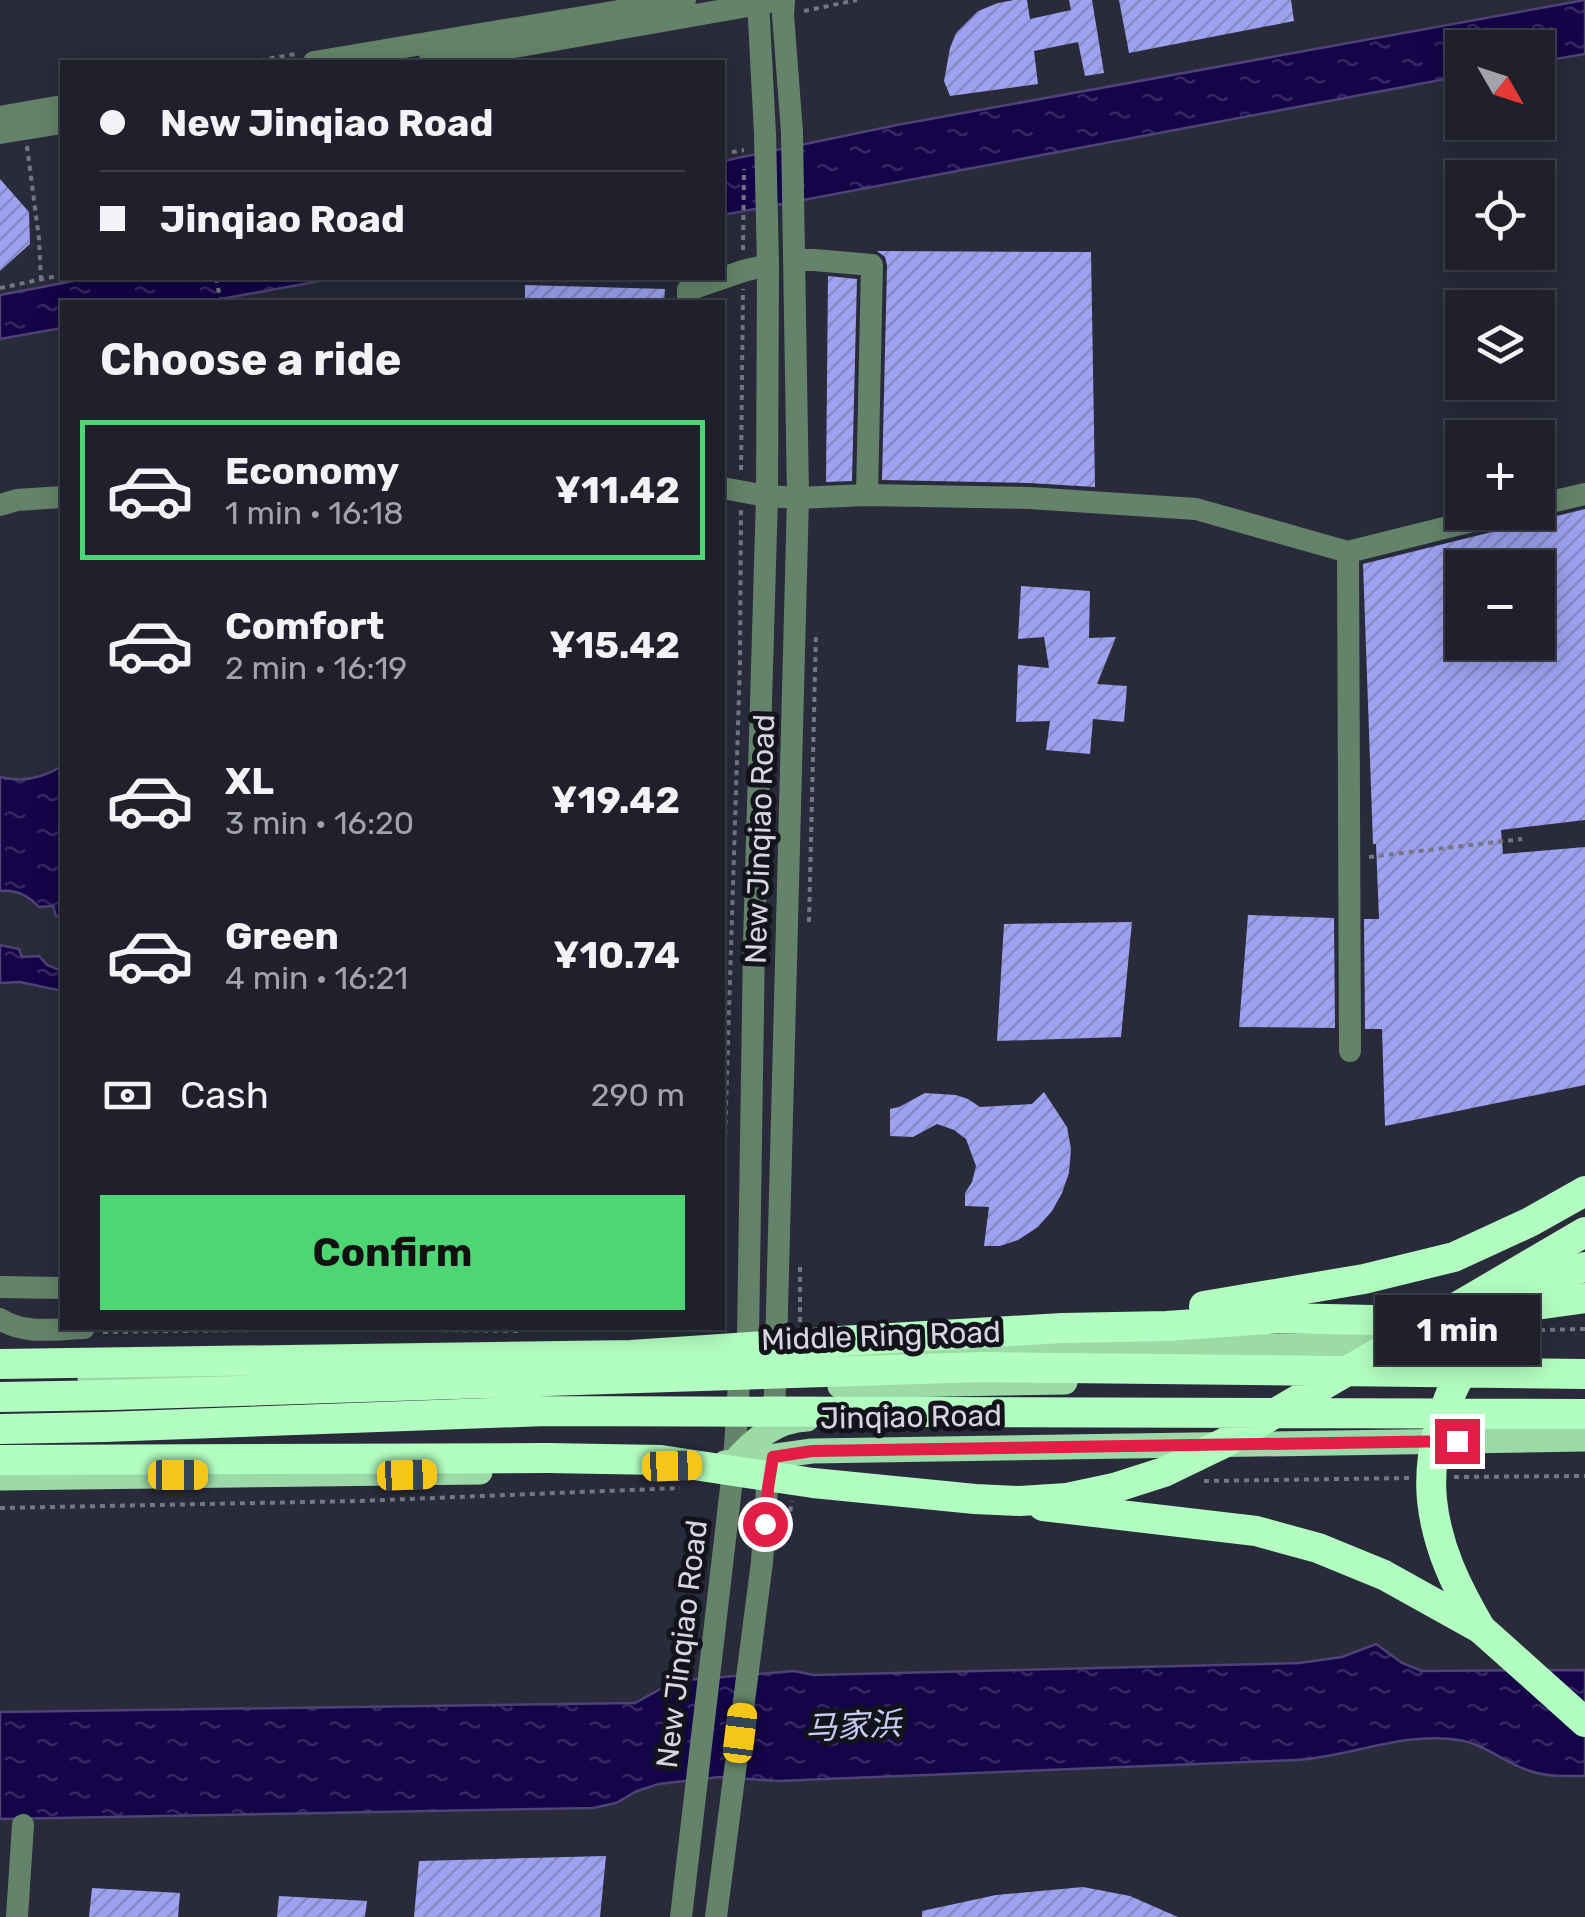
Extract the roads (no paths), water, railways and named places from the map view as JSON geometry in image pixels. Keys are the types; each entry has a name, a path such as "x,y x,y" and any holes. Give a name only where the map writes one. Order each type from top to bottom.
{"highway":[{"path":"1062,1328 1364,1279 1454,1257 1585,1191"},
{"path":"975,1499 1067,1498 1164,1472 1224,1443 1585,1232"},
{"path":"1480,1629 1456,1586 1438,1540 1431,1497 1436,1432 1460,1372 1497,1320 1539,1287 1585,1267"},
{"path":"0,1364 631,1355 1281,1318 1420,1321 1585,1298"},
{"path":"631,1355 939,1368"},
{"name":"Middle Ring Road","path":"0,1397 982,1366 1585,1374"},
{"path":"0,1429 546,1411 1585,1414"},
{"path":"0,1460 662,1460 813,1484 1256,1531 1318,1548 1384,1575 1480,1629 1585,1722"}],"main road":[{"name":"Jinqiao Road","path":"777,1356 1386,1344 1420,1350 1464,1366"},
{"path":"739,1383 777,1356"},
{"name":"Jinqiao Road","path":"0,1378 427,1374 775,1387 1372,1376 1464,1366 1585,1364"},
{"path":"734,1462 752,1440 798,1419 1000,1415 1025,1407 1069,1382"},
{"path":"1425,1441 1464,1415 1493,1406 1585,1404"},
{"name":"Jinqiao Road","path":"0,1478 407,1475 710,1465 812,1451 1585,1439"}],"street":[{"path":"339,60 539,44 685,0"},
{"path":"441,60 785,0"},
{"name":"New Jinqiao Road","path":"716,1917 762,1562 773,1457 777,1356 798,498 792,132 785,0"},
{"name":"New Jinqiao Road","path":"681,1917 734,1462 739,1383 748,1337 767,496 768,265 755,235 765,134 758,2"},
{"path":"0,117 60,106"},
{"path":"0,133 60,123"},
{"path":"795,260 872,265 867,494"},
{"path":"725,277 768,265"},
{"path":"688,300 688,290 716,280"},
{"path":"732,490 798,498 867,494 1029,498 1196,509 1348,552 1445,528"},
{"path":"1555,501 1585,494"},
{"path":"0,506 17,500 60,497"},
{"path":"1348,552 1350,1051"},
{"path":"0,1287 60,1288"},
{"path":"0,1319 32,1331 92,1330"},
{"path":"16,1917 24,1825"}],"water":[{"path":"1585,0 1585,54 1555,59 1555,30 1445,30 1445,79 725,215 725,161 897,125"},
{"path":"79,280 326,280 215,300 60,300 60,328 0,339 0,295"},
{"path":"60,767 60,917 53,906 39,907 21,894 0,891 0,777 17,780 48,774"},
{"path":"0,945 19,949 22,957 39,956 60,970 60,991 20,982 0,983"},
{"name":"马家浜","path":"1376,1644 1402,1663 1422,1671 1585,1670 1585,1776 1537,1773 1469,1742 1438,1738 1296,1760 777,1781 719,1777 659,1784 616,1803 593,1808 0,1819 0,1712 635,1703 675,1681 794,1671 814,1675 1299,1663 1342,1657"}]}
